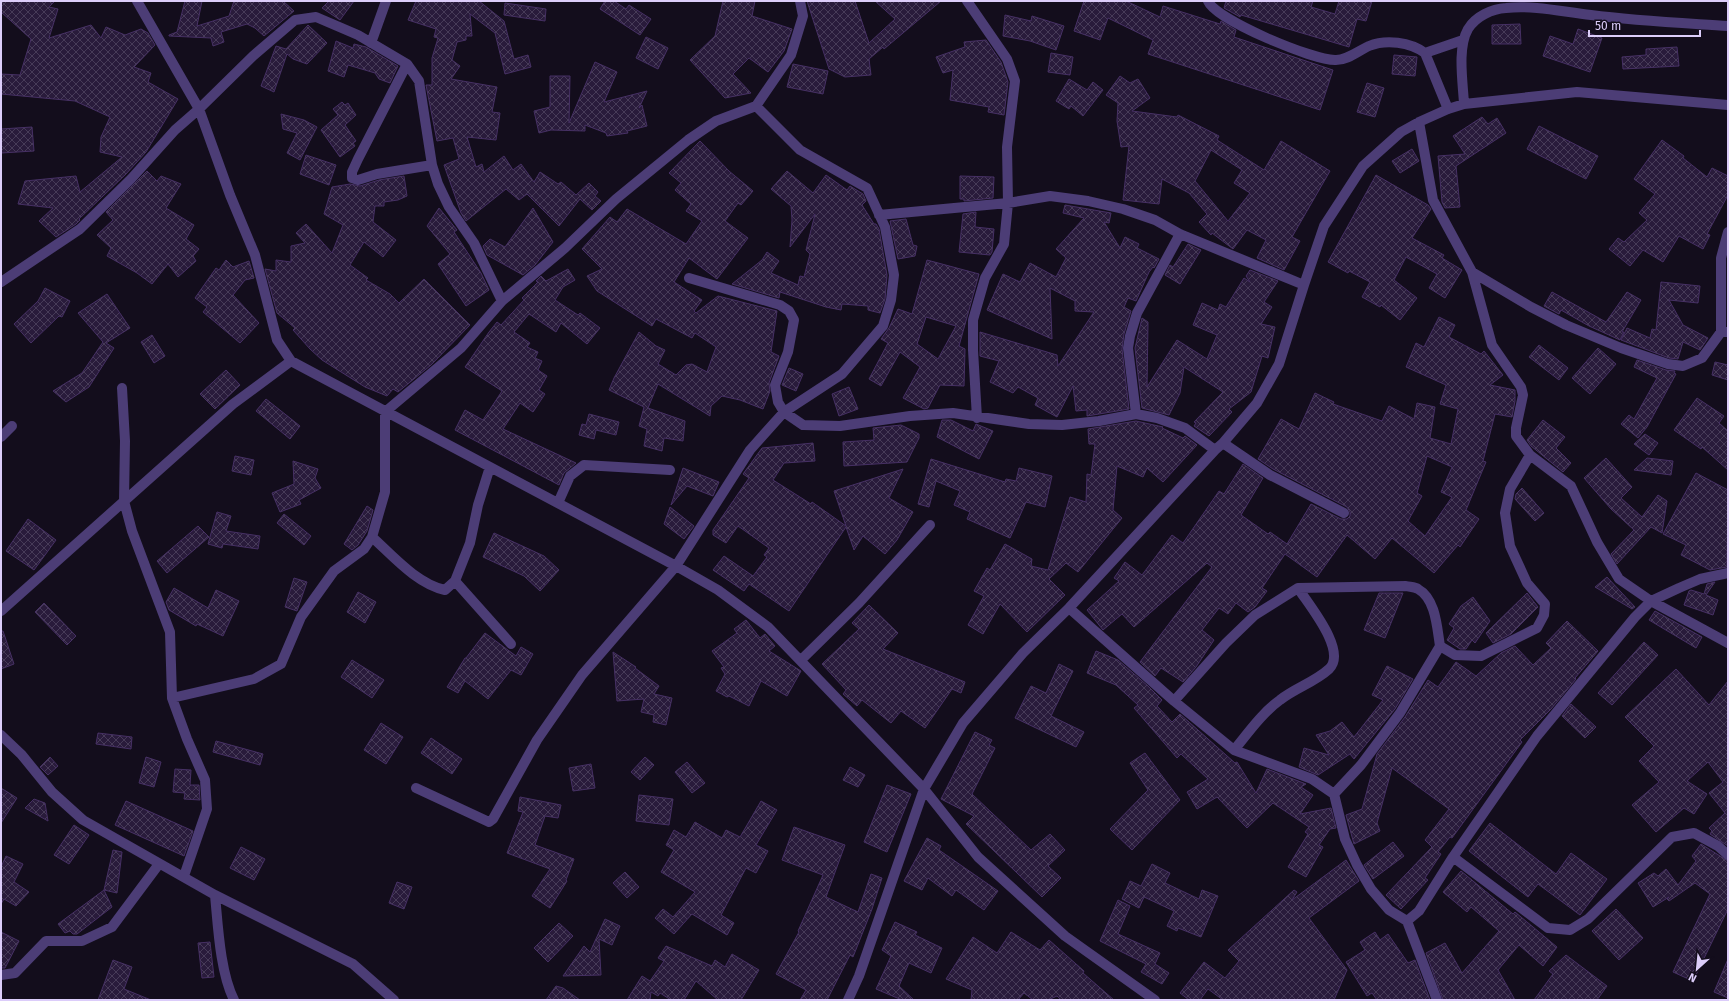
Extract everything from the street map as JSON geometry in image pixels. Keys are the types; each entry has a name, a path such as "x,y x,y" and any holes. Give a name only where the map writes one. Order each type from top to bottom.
{"street":[{"path":"137,1 200,109 230,196 256,255 277,340 291,361 676,566 718,590 768,627 801,660 924,790 978,857 1065,936 1155,1000"},
{"path":"371,43 386,1"},
{"path":"385,412 461,348 502,301 565,248 616,199 688,140 716,121 756,106 791,55 803,16 800,1"},
{"path":"967,1 1007,59 1015,81 1007,147 1008,203 1004,244 985,278 973,320 973,350 977,418"},
{"path":"1208,1 1224,17 1270,40 1314,56 1336,60 1353,55 1370,46 1382,42 1399,43 1417,48 1424,53 1448,109"},
{"path":"1464,104 1463,40 1469,28 1477,19 1490,11 1506,8 1528,7 1593,16 1728,26"},
{"path":"1,282 80,230 131,179 175,130 200,109 253,56 295,20 316,17 358,35 407,64 419,80 432,165 438,184 449,207 474,243 502,301"},
{"path":"1424,53 1463,40"},
{"path":"407,64 352,172 352,178 358,180 377,174 432,165"},
{"path":"848,1000 859,976 924,790 962,723 1023,653 1069,608 1223,443 1257,403 1279,364 1324,226 1363,166 1401,132 1448,109 1464,104 1577,92 1728,105"},
{"path":"416,788 489,822 493,819 537,740 582,676 676,566 750,450 784,412 842,374 883,326 891,300 894,275 885,227 866,188 800,150 756,106"},
{"path":"1419,122 1434,200 1472,272 1492,344 1521,387 1523,395 1516,428 1516,436 1530,455 1571,486 1597,542 1619,579 1651,601 1728,643"},
{"path":"879,215 1008,203 1050,196 1088,201 1122,208 1155,220 1180,234 1304,285"},
{"path":"1472,272 1566,325 1622,348 1668,364 1683,366 1702,358 1724,332 1721,258 1728,232"},
{"path":"1136,414 1128,348 1130,336 1137,313 1180,234"},
{"path":"689,278 780,305 789,311 794,320 788,352 775,385 778,402 784,412 803,425 840,426 910,416 946,414 1029,424 1062,425 1099,421 1136,414 1157,418 1185,428 1215,450"},
{"path":"1,611 233,404 291,361"},
{"path":"122,388 125,441 124,501 132,531 170,632 172,698 187,739 205,780 208,810 184,876"},
{"path":"172,698 254,679 281,664 301,617 334,571 364,549 372,537 386,492 385,412"},
{"path":"1,437 12,426"},
{"path":"1223,443 1270,474 1344,513"},
{"path":"1440,646 1455,655 1481,656 1537,628 1544,615 1545,604 1527,583 1510,546 1505,512 1510,489 1530,455"},
{"path":"558,503 570,476 584,465 670,470"},
{"path":"372,537 414,574 436,588 445,590 454,581 470,543 478,505 490,467"},
{"path":"801,660 859,603 930,524"},
{"path":"1407,921 1419,911 1453,857 1538,736 1635,616 1651,601 1700,579 1728,573"},
{"path":"454,581 511,644"},
{"path":"1174,701 1226,643 1255,615 1298,588 1406,586 1418,589 1428,598 1435,616 1440,646 1400,713 1361,765 1334,794"},
{"path":"1234,750 1256,723 1280,700 1330,668 1334,657 1331,642 1326,629 1298,588"},
{"path":"1069,608 1174,701 1234,750 1312,779 1334,794 1345,839 1356,865 1371,889 1389,910 1407,921 1437,1000"},
{"path":"1,735 21,754 52,792 84,820 159,864 184,876 214,895 353,964 394,1000"},
{"path":"1453,857 1548,928 1570,930 1588,919 1672,838 1694,832 1718,846 1728,856"},
{"path":"1,975 15,973 46,941 82,941 112,926 159,864"},
{"path":"214,895 219,944 230,992 234,1000"}],"building":[{"path":"1,1 55,1 49,7 58,9 49,38 91,25 101,38 106,27 125,35 141,29 148,33 155,45 134,67 151,73 148,82 178,99 146,152 126,174 79,219 80,220 76,224 56,237 39,221 53,208 18,204 25,181 76,176 80,192 122,157 100,152 101,137 110,117 75,101 1,94 1,74 20,75 31,39 1,12"},
{"path":"185,1 202,1 197,26 229,16 234,1 283,1 294,11 264,36 255,28 247,24 221,32 224,42 213,46 211,38 169,36 177,32"},
{"path":"329,1 354,1 340,20 322,8"},
{"path":"416,1 479,1 504,21 514,59 528,55 531,67 505,74 495,33 470,14 472,36 466,36 466,40 457,42 452,60 460,66 451,79 497,87 492,112 500,113 496,140 467,137 476,167 482,164 484,172 504,156 513,170 521,164 534,182 540,172 558,184 561,182 576,195 589,183 598,192 595,196 601,201 592,210 580,199 559,226 527,194 519,200 506,189 466,221 461,213 444,165 459,159 453,138 437,141 426,85 432,85 432,58 438,38 434,37 436,29 408,20"},
{"path":"605,1 614,1 626,9 629,5 651,19 640,35 600,9"},
{"path":"723,1 755,1 752,16 792,29 784,51 768,72 749,58 733,74 751,93 725,98 690,60 715,36"},
{"path":"807,1 855,1 869,43 895,19 875,1 941,1 884,49 883,47 869,59 871,75 845,77 829,69"},
{"path":"1084,1 1126,1 1160,17 1163,6 1220,24 1221,21 1236,30 1234,37 1333,70 1320,110 1148,54 1153,40 1108,18 1100,40 1074,31"},
{"path":"1226,1 1313,1 1311,7 1335,14 1339,1 1372,1 1366,21 1357,19 1349,47 1241,15 1240,17 1224,8"},
{"path":"505,3 546,9 545,21 504,15"},
{"path":"1005,15 1031,21 1032,16 1064,26 1056,50 1030,41 1003,36"},
{"path":"1520,24 1521,44 1492,44 1492,25"},
{"path":"308,25 327,43 307,64 293,59 287,54 274,92 261,86 276,46 286,49"},
{"path":"1578,29 1602,38 1590,72 1543,56 1550,36 1573,44"},
{"path":"646,37 668,48 658,69 636,58"},
{"path":"986,40 1001,62 1008,82 1004,115 988,112 989,107 950,100 953,70 943,73 936,57 965,47 964,42"},
{"path":"336,41 353,48 354,44 366,47 398,66 390,83 379,79 375,73 348,65 344,77 328,71"},
{"path":"1677,47 1679,66 1623,69 1622,57 1646,55 1646,49"},
{"path":"1051,53 1073,57 1070,75 1048,72"},
{"path":"1394,55 1417,57 1415,76 1392,74"},
{"path":"595,62 617,72 604,102 647,91 639,108 642,105 647,126 627,131 628,133 607,136 606,133 585,125 585,131 551,130 539,133 534,111 550,107 550,76 570,76 569,123"},
{"path":"793,64 828,71 823,94 787,87"},
{"path":"1120,76 1130,83 1138,79 1150,98 1132,111 1177,117 1178,115 1219,136 1217,140 1264,170 1281,141 1330,171 1292,237 1300,241 1284,270 1257,258 1266,240 1247,230 1233,249 1212,233 1211,235 1199,222 1207,214 1189,193 1162,179 1159,204 1123,200 1129,146 1121,147 1117,121 1118,103 1106,95","holes":["1211,150 1242,170 1234,183 1250,193 1228,221 1195,181"]},
{"path":"1069,79 1087,90 1093,82 1103,90 1083,116 1071,106 1069,109 1056,101"},
{"path":"1367,83 1384,88 1375,117 1357,112"},
{"path":"342,102 345,105 348,103 356,115 345,125 356,141 353,143 355,146 340,157 321,130 338,115 333,109"},
{"path":"281,114 304,120 317,127 300,160 287,153 297,133 283,129"},
{"path":"1482,117 1488,124 1497,118 1506,133 1456,166 1460,207 1445,208 1442,202 1438,156 1465,154 1453,136"},
{"path":"1539,126 1598,156 1586,179 1527,149"},
{"path":"32,127 34,151 1,153 1,129"},
{"path":"1662,140 1684,156 1683,158 1707,177 1712,168 1728,176 1728,195 1707,234 1710,235 1703,249 1679,236 1663,262 1643,250 1630,266 1609,249 1618,238 1624,242 1647,220 1639,213 1655,194 1634,179"},
{"path":"700,141 729,171 753,191 741,205 738,203 725,221 748,238 717,279 689,258 674,282 702,300 694,311 696,313 718,296 777,311 771,352 779,356 769,383 770,391 763,409 740,400 722,396 711,406 710,416 658,384 648,408 685,421 683,441 664,438 662,451 644,446 647,429 639,426 644,407 609,390 614,378 639,332 656,346 665,350 658,364 676,375 686,365 692,364 707,372 716,347 695,333 692,338 656,319 652,326 597,291 587,276 602,269 582,249 610,217 617,222 627,209 686,244 702,221 686,211 691,204 675,190 681,183 669,173"},
{"path":"1412,149 1419,161 1400,173 1392,161"},
{"path":"306,155 336,165 329,185 300,174"},
{"path":"147,171 157,181 161,176 181,184 166,208 194,225 186,239 199,249 193,256 196,261 178,277 168,264 152,284 137,273 107,256 111,248 97,235 113,220 106,212"},
{"path":"787,171 813,193 826,175 847,190 850,186 863,194 866,201 862,205 879,229 887,275 885,299 880,313 868,310 868,306 842,304 841,310 826,307 780,292 779,298 732,284 762,260 767,252 779,261 771,273 798,285 800,276 804,277 810,254 806,250 815,214 790,247 792,220 791,206 771,189"},
{"path":"1376,175 1428,205 1431,209 1412,238 1444,255 1442,258 1462,270 1445,298 1429,288 1437,274 1406,257 1394,280 1417,298 1400,320 1381,305 1380,307 1362,297 1370,282 1349,271 1348,273 1328,262"},
{"path":"404,176 407,196 398,200 384,202 384,206 375,206 373,222 396,240 383,257 364,242 350,265 368,278 366,280 390,294 399,303 424,279 470,325 431,365 398,392 393,389 387,396 365,387 322,360 310,349 293,330 295,328 277,313 265,269 276,271 276,260 291,262 291,246 305,243 296,233 306,224 332,253 343,225 324,214 332,187 350,184 360,186 379,180"},
{"path":"960,176 994,177 993,198 964,201 964,199 960,199"},
{"path":"1065,205 1111,213 1109,223 1104,222 1120,248 1125,237 1139,244 1137,248 1159,259 1154,268 1153,267 1149,272 1136,301 1128,298 1124,307 1131,311 1124,334 1122,349 1129,409 1087,416 1087,410 1076,411 1073,386 1057,417 1035,405 1038,398 1018,387 1013,393 990,382 999,361 980,356 980,332 1057,355 1058,366 1094,312 1075,311 1075,301 1050,288 1052,339 987,310 1003,274 1020,282 1030,263 1056,277 1066,258 1056,249 1084,218 1063,213"},
{"path":"439,208 457,230 454,232 481,273 489,290 466,306 438,264 450,254 427,226"},
{"path":"533,208 553,242 535,265 523,275 487,255 483,246 490,239 505,247"},
{"path":"976,212 975,227 994,229 992,252 990,255 959,252 963,214"},
{"path":"906,219 913,245 917,246 915,256 898,259 890,221"},
{"path":"1188,244 1201,250 1180,284 1165,275 1170,265 1173,267"},
{"path":"226,260 233,267 249,261 254,278 245,280 233,295 259,323 240,343 203,312 207,307 195,298 216,268 219,270"},
{"path":"927,260 979,274 959,346 965,349 964,386 940,385 928,408 924,409 903,398 920,367 900,352 881,386 869,379 888,343 881,339 889,328 898,309 912,314","holes":["926,317 956,326 938,359 917,344"]},
{"path":"568,269 575,280 563,287 555,300 578,315 580,313 600,328 587,344 561,323 556,332 529,314 514,332 530,343 527,347 538,352 535,358 542,361 538,370 547,376 539,390 545,394 533,412 520,403 503,429 576,463 564,473 559,485 455,430 465,410 483,420 502,391 465,367 489,332 497,322 501,325 524,300 522,298 538,282 536,281 541,276 546,281"},
{"path":"1250,270 1278,281 1264,302 1272,307 1261,324 1275,327 1268,358 1262,356 1251,392 1229,409 1232,412 1209,436 1194,426 1196,423 1194,422 1223,392 1184,367 1180,393 1169,415 1142,408 1135,348 1142,318 1148,322 1147,387 1177,340 1207,359 1217,335 1193,325 1202,303 1218,310 1220,304 1226,307 1244,278 1250,282 1246,276"},
{"path":"1661,282 1700,286 1698,303 1669,300 1683,325 1708,338 1700,350 1683,342 1678,359 1669,358 1621,340 1627,328 1650,338 1652,329 1656,330"},
{"path":"45,288 70,301 62,317 59,316 31,343 14,324 38,301"},
{"path":"1552,292 1606,322 1627,292 1641,300 1622,332 1624,332 1620,340 1589,326 1561,310 1559,314 1544,306"},
{"path":"107,294 130,328 106,343 114,348 89,387 66,402 53,391 82,373 103,342 78,313"},
{"path":"1439,317 1455,325 1449,337 1481,354 1484,351 1503,375 1490,385 1515,390 1515,401 1512,417 1495,414 1483,461 1486,462 1466,510 1479,519 1460,547 1458,545 1434,573 1392,538 1375,559 1347,535 1317,577 1285,554 1262,588 1267,591 1255,607 1248,612 1236,603 1228,614 1219,608 1202,630 1214,640 1196,667 1183,682 1161,668 1155,676 1140,662 1212,567 1207,563 1134,627 1122,614 1103,630 1087,610 1119,581 1114,578 1125,562 1142,575 1172,535 1183,543 1219,491 1224,494 1243,464 1263,478 1241,515 1268,534 1270,532 1287,544 1311,504 1341,519 1347,519 1350,516 1350,512 1347,507 1273,469 1258,459 1281,419 1299,429 1315,393 1334,402 1333,404 1382,421 1389,406 1414,419 1417,403 1435,407 1430,438 1451,444 1458,409 1440,404 1446,385 1406,367 1416,343 1424,347","holes":["1427,456 1452,467 1441,492 1452,497 1425,536 1408,521 1422,496 1417,493"]},
{"path":"152,335 165,356 154,363 141,342"},
{"path":"1539,345 1568,368 1559,380 1529,357"},
{"path":"1598,348 1616,364 1590,394 1572,378"},
{"path":"1637,360 1666,370 1675,371 1674,373 1676,374 1647,427 1638,438 1621,424 1629,415 1634,419 1657,378 1634,367"},
{"path":"1715,362 1728,365 1728,380 1712,375"},
{"path":"789,368 803,374 796,391 782,385"},
{"path":"226,370 240,385 215,409 200,394"},
{"path":"849,387 858,409 839,416 832,394"},
{"path":"1697,398 1724,416 1719,423 1728,431 1728,470 1702,447 1701,449 1674,430"},
{"path":"266,399 300,426 290,439 256,411"},
{"path":"589,414 619,422 616,435 596,430 594,439 579,435 582,424 586,425"},
{"path":"942,420 951,420 973,431 976,424 993,431 979,459 937,437"},
{"path":"1543,420 1565,437 1556,448 1571,463 1563,472 1531,446 1527,440"},
{"path":"1136,421 1163,427 1162,428 1183,438 1185,436 1197,445 1163,482 1147,468 1143,477 1117,466 1113,510 1122,518 1078,572 1066,563 1049,579 1065,595 1027,632 1000,604 983,634 968,625 984,596 974,591 987,568 990,570 1005,544 1032,559 1031,566 1048,570 1070,497 1086,502 1087,474 1091,475 1095,444 1089,444 1088,429"},
{"path":"901,425 919,434 919,438 907,462 844,466 843,442 874,440 873,428"},
{"path":"1645,434 1658,443 1649,455 1634,444"},
{"path":"813,443 815,461 784,463 773,480 811,504 812,502 846,526 834,491 903,469 889,498 913,512 897,540 885,554 863,536 854,550 846,527 789,611 749,584 744,591 713,570 724,556 753,576 767,557 764,555 769,548 738,526 726,543 713,535 713,530 749,478 743,474 762,448"},
{"path":"235,456 254,460 251,475 232,471"},
{"path":"1606,458 1632,487 1621,498 1642,517 1658,495 1667,501 1662,533 1651,527 1617,564 1611,554 1634,530 1611,509 1584,478"},
{"path":"1647,458 1673,461 1671,475 1634,470"},
{"path":"931,459 1005,482 1006,479 1016,481 1019,468 1052,476 1045,507 1026,502 1010,538 967,519 970,512 954,505 960,491 936,481 929,507 918,504"},
{"path":"293,461 318,469 315,478 321,488 299,500 301,504 280,512 272,493 294,484"},
{"path":"683,468 719,482 713,496 687,486 671,505"},
{"path":"1696,473 1728,490 1727,567 1710,570 1681,555 1686,545 1663,534"},
{"path":"1522,488 1544,513 1535,521 1515,499 1516,494"},
{"path":"367,506 373,510 367,531 358,545 352,550 344,544"},
{"path":"670,507 694,526 684,539 664,524"},
{"path":"217,512 231,516 226,531 260,536 258,549 223,544 222,548 208,544"},
{"path":"284,514 311,536 304,545 277,523"},
{"path":"28,519 56,540 34,570 6,551"},
{"path":"198,526 209,537 167,573 157,561"},
{"path":"494,533 544,556 559,570 540,591 524,576 483,557"},
{"path":"1607,577 1635,607 1632,609 1595,587"},
{"path":"294,578 307,582 297,611 285,607"},
{"path":"1715,582 1706,595 1718,600 1713,615 1684,605 1689,591 1691,590 1704,594 1707,584"},
{"path":"174,588 208,608 216,590 239,601 223,636 197,624 196,626 169,610 166,602"},
{"path":"358,592 376,602 365,623 347,612"},
{"path":"1379,593 1403,593 1385,638 1364,630"},
{"path":"1527,593 1538,607 1511,634 1493,643 1486,633"},
{"path":"1473,597 1490,621 1475,643 1472,640 1466,649 1460,649 1447,640 1454,628 1449,624 1461,606"},
{"path":"44,603 76,636 67,645 35,612"},
{"path":"869,605 898,633 883,649 965,682 961,693 952,689 925,728 901,711 891,723 862,700 857,706 843,694 846,690 822,664 859,629 852,623"},
{"path":"1655,611 1702,637 1696,648 1649,620"},
{"path":"746,620 760,638 765,634 775,646 769,651 801,671 787,696 761,681 749,706 716,691 725,674 721,668 724,667 712,651 737,633 734,629"},
{"path":"1567,621 1598,651 1551,709 1520,740 1522,742 1452,838 1450,837 1438,852 1441,854 1425,878 1428,880 1401,909 1386,895 1432,847 1425,840 1449,809 1392,768 1377,823 1380,831 1354,844 1346,815 1362,809 1377,754 1405,717 1428,680 1438,687 1456,662 1476,676 1501,653 1515,646 1533,665 1551,648 1546,643"},
{"path":"1,631 3,631 14,664 1,669"},
{"path":"485,633 516,656 521,647 533,654 521,675 511,670 488,699 465,681 458,693 447,687 465,658"},
{"path":"1644,642 1658,655 1612,705 1598,693"},
{"path":"1096,651 1118,660 1148,686 1162,700 1157,706 1172,722 1180,714 1235,763 1237,762 1256,793 1267,769 1306,784 1301,787 1313,795 1300,814 1331,808 1336,828 1330,829 1319,845 1323,847 1306,877 1288,867 1308,834 1305,832 1309,827 1273,803 1247,828 1217,797 1197,809 1187,792 1208,779 1181,754 1177,758 1134,708 1138,705 1116,685 1087,673"},
{"path":"613,652 636,667 635,668 659,686 654,694 672,698 666,725 653,722 654,715 641,712 644,699 617,701"},
{"path":"352,660 384,680 372,698 341,677"},
{"path":"1059,664 1073,671 1051,716 1084,732 1076,747 1015,718 1031,686 1046,693"},
{"path":"1387,666 1413,679 1395,709 1354,759 1350,754 1318,775 1299,767 1304,748 1329,755 1316,735 1330,731 1342,722 1354,737 1383,700 1372,695"},
{"path":"1676,669 1709,705 1728,681 1728,846 1710,834 1712,831 1709,828 1725,813 1709,793 1723,782 1708,762 1687,781 1707,794 1694,814 1684,808 1656,832 1632,805 1659,782 1639,761 1654,746 1625,717"},
{"path":"1571,704 1596,727 1585,738 1562,716"},
{"path":"381,723 403,737 386,764 364,750"},
{"path":"975,732 992,740 989,745 995,748 972,794 1031,850 1050,834 1065,850 1048,866 1061,878 1042,897 966,824 974,816 941,799"},
{"path":"98,733 132,737 131,749 96,744"},
{"path":"431,738 462,759 452,774 421,753"},
{"path":"216,741 263,754 260,765 213,752"},
{"path":"1145,753 1180,800 1132,850 1110,829 1148,790 1130,763"},
{"path":"50,757 58,766 48,775 40,767"},
{"path":"146,757 161,762 154,787 139,783"},
{"path":"645,757 654,765 640,780 631,772"},
{"path":"687,762 705,783 692,793 675,772"},
{"path":"591,764 595,788 573,791 569,768"},
{"path":"850,767 865,775 858,787 843,780"},
{"path":"175,769 191,770 190,785 199,785 200,800 184,799 185,793 173,792"},
{"path":"887,785 911,794 887,852 864,842"},
{"path":"1,788 17,798 1,823"},
{"path":"639,795 673,799 669,825 636,821"},
{"path":"520,797 561,805 558,818 545,816 535,845 574,859 566,880 567,881 550,908 532,896 550,869 507,853 523,812 518,811"},
{"path":"34,799 45,803 48,821 25,808"},
{"path":"126,801 193,831 184,856 115,825"},
{"path":"761,801 777,810 756,845 768,851 756,873 746,868 721,915 734,923 727,935 692,914 674,934 655,918 663,909 673,917 695,892 661,872 674,850 666,845 674,830 686,837 695,822 722,838 726,830 740,837"},
{"path":"1490,823 1556,874 1571,853 1607,879 1580,915 1538,884 1528,897 1469,851"},
{"path":"74,825 89,835 69,864 54,855"},
{"path":"794,827 845,845 826,897 858,912 871,874 882,878 872,909 853,957 850,955 827,1000 800,1000 806,990 776,974 799,932 798,931 823,875 782,860"},
{"path":"927,838 941,846 939,850 998,891 984,910 956,890 952,896 928,878 922,890 904,881"},
{"path":"1393,842 1404,856 1373,879 1364,865"},
{"path":"1701,844 1728,861 1728,909 1693,981 1673,972 1710,894 1695,883 1669,901 1667,899 1669,897 1653,907 1638,883 1654,873 1658,876 1666,869 1678,885 1696,861 1692,856"},
{"path":"241,847 265,859 254,880 230,868"},
{"path":"113,850 122,852 117,893 104,890"},
{"path":"6,856 23,864 14,882 29,892 16,906 4,899 1,904 1,867"},
{"path":"1346,860 1359,881 1309,918 1347,970 1334,1000 1223,1000 1208,989 1200,1000 1189,1000 1180,993 1204,962 1225,978 1239,961 1228,950 1294,890 1297,892 1292,900"},
{"path":"1152,864 1170,873 1165,883 1199,899 1202,890 1218,896 1201,937 1178,928 1177,931 1167,926 1174,911 1144,897 1139,908 1122,899 1130,881 1141,886"},
{"path":"1461,871 1513,914 1515,912 1557,947 1543,966 1519,945 1498,970 1515,1000 1443,1000 1426,953 1445,943 1462,973 1499,931 1471,907 1467,912 1443,892"},
{"path":"625,872 639,887 627,898 613,883"},
{"path":"397,882 412,887 404,909 389,903"},
{"path":"104,890 112,907 77,934 73,934 70,931 65,933 58,924"},
{"path":"1118,900 1130,906 1118,934 1160,953 1155,964 1169,973 1162,984 1141,972 1146,964 1100,941"},
{"path":"1616,909 1643,938 1619,960 1592,931"},
{"path":"605,919 620,926 612,945 599,939 601,975 563,976 584,946 590,952"},
{"path":"895,922 917,932 915,935 942,948 931,973 909,963 899,986 914,1000 902,1000 876,989 891,956 882,950"},
{"path":"559,923 573,936 548,962 534,948"},
{"path":"1,932 19,941 5,968 1,968"},
{"path":"1011,932 1040,950 1049,940 1114,1000 1061,1000 1057,996 1048,1000 1033,1000 1024,993 1018,1000 971,1000 972,990 946,979 973,937 997,953"},
{"path":"1375,932 1380,940 1388,934 1408,963 1415,960 1430,1000 1377,1000 1372,993 1367,996 1346,962 1365,950 1360,942"},
{"path":"210,942 214,977 202,978 198,943"},
{"path":"666,946 712,966 715,960 725,967 732,954 759,970 741,1000 718,1000 696,981 684,1000 671,1000 660,993 658,996 651,992 650,1000 627,1000 642,976 650,981 664,961 658,958"},
{"path":"1566,955 1607,986 1597,1000 1534,1000 1553,974 1549,971"},
{"path":"1728,959 1728,998 1714,992"},
{"path":"113,960 132,967 124,989 151,1000 98,1000"},
{"path":"556,986 563,988 580,1000 546,1000"}]}
